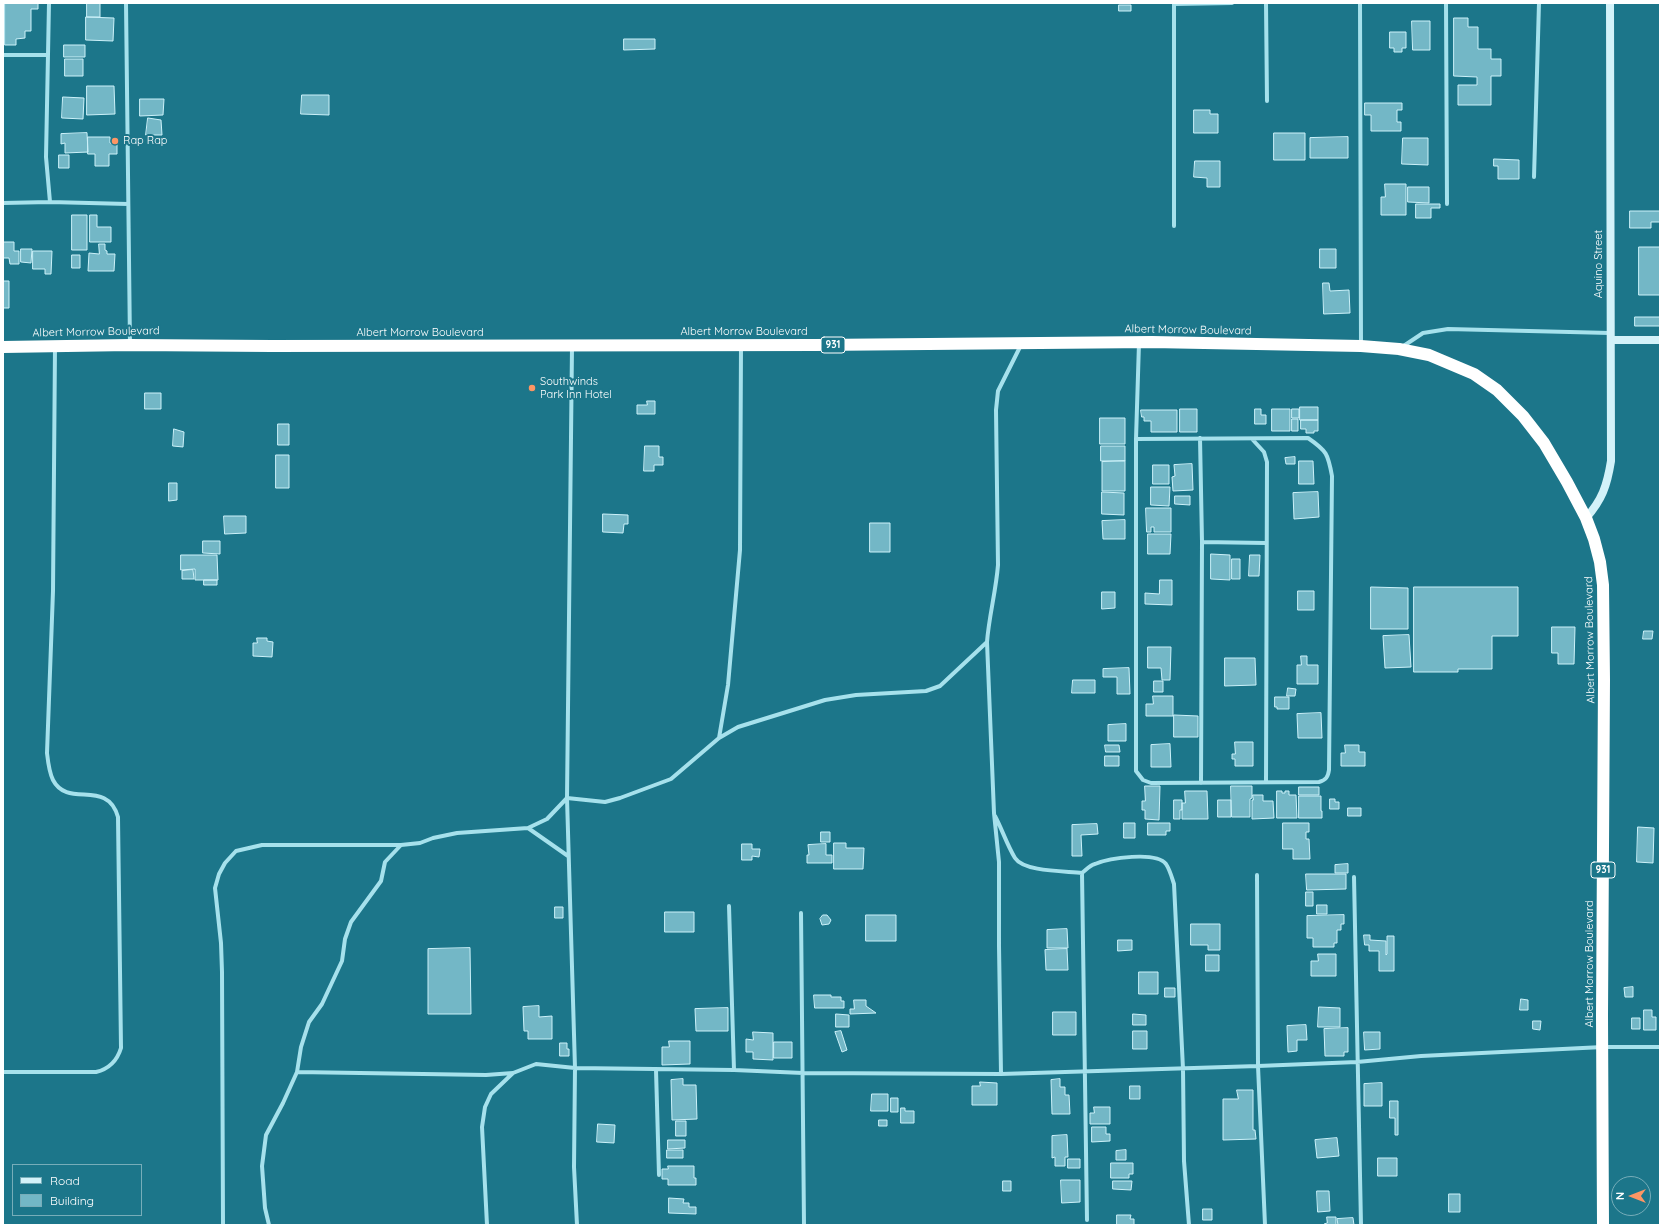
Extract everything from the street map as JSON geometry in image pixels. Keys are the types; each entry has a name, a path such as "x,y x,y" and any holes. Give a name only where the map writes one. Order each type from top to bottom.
{"highway":[{"name":"Albert Morrow Boulevard","path":"3,347 130,344 272,346 1022,344 1139,342 1360,346 1399,349 1429,355 1474,374 1497,390 1523,416 1544,443 1586,518 1594,539 1600,562 1603,585 1603,1225"}],"main road":[{"name":"Aquino Street","path":"1586,518 1597,506 1604,489 1611,461 1610,3"},
{"path":"1611,336 1660,340"}],"street":[{"path":"49,3 46,157 50,202"},
{"path":"126,3 130,344"},
{"path":"1174,226 1174,4 1232,3"},
{"path":"1266,3 1267,101"},
{"path":"1360,3 1360,346"},
{"path":"1446,3 1447,204"},
{"path":"1534,177 1539,3"},
{"path":"3,55 48,55"},
{"path":"3,204 50,202 128,204"},
{"path":"1399,349 1423,333 1448,329 1611,336"},
{"path":"1136,439 1308,438 1322,448 1328,458 1332,476 1328,776 1325,780 1319,782 1151,783 1143,780 1136,771 1136,439 1139,342"},
{"path":"1001,1074 998,946 999,867 994,813 987,642 988,626 996,588 998,565 996,410 998,391 1022,344"},
{"path":"572,345 567,798 575,1068 574,1167 577,1225"},
{"path":"719,738 728,684 740,550 741,345"},
{"path":"3,1072 103,1071 111,1066 119,1056 121,1048 118,817 115,807 108,799 100,796 68,793 60,788 54,781 49,769 47,753 53,591 55,346"},
{"path":"1200,438 1202,542 1201,783"},
{"path":"1252,439 1264,452 1267,462 1266,782"},
{"path":"1202,542 1266,542"},
{"path":"567,798 605,802 671,779 719,738 738,727 825,700 856,695 926,691 940,686 987,642"},
{"path":"223,1225 222,943 216,888 219,874 225,863 236,851 262,846 401,845 420,843 433,838 457,833 528,828 547,819 567,798"},
{"path":"994,813 1015,859 1023,865 1034,868 1082,873 1094,864 1124,858 1154,858 1166,863 1174,884 1183,1069 1184,1161 1189,1225"},
{"path":"528,828 568,856"},
{"path":"269,1225 265,1208 262,1166 266,1135 283,1103 296,1072 305,1032 326,998 342,961 345,938 351,922 381,881 385,862 401,845"},
{"path":"1082,873 1087,1220"},
{"path":"1258,875 1258,1066 1265,1225"},
{"path":"1354,877 1361,1225"},
{"path":"730,906 734,1070"},
{"path":"801,913 804,1225"},
{"path":"296,1072 486,1075 513,1073 536,1064 575,1068 656,1070 734,1070 802,1073 1001,1074 1357,1062 1421,1056 1603,1047 1660,1047"},
{"path":"656,1070 658,1175"},
{"path":"486,1225 482,1127 485,1108 491,1094 513,1073"}],"building":[{"path":"5,3 38,3 38,9 31,9 31,31 25,31 25,38 16,39 16,45 5,45"},
{"path":"87,3 100,3 100,17 87,17"},
{"path":"1119,5 1131,5 1131,11 1119,11"},
{"path":"86,17 114,18 113,41 86,40"},
{"path":"1454,18 1468,18 1468,27 1478,27 1478,49 1491,49 1491,59 1501,59 1501,76 1491,76 1491,105 1458,105 1458,85 1477,85 1477,77 1454,76"},
{"path":"1412,21 1430,21 1430,50 1413,50"},
{"path":"1390,32 1406,32 1406,48 1402,48 1402,52 1394,52 1394,48 1390,48"},
{"path":"624,39 655,39 655,49 624,50"},
{"path":"64,45 85,45 85,57 64,57"},
{"path":"65,59 83,59 83,76 65,76"},
{"path":"87,86 114,86 115,114 87,115"},
{"path":"302,95 329,95 329,115 301,114"},
{"path":"63,97 84,98 83,119 62,118"},
{"path":"140,99 164,99 163,115 140,116"},
{"path":"1365,103 1402,103 1402,110 1397,110 1397,122 1401,122 1401,131 1371,131 1371,115 1365,115"},
{"path":"1194,110 1210,110 1210,114 1218,114 1218,133 1194,133"},
{"path":"148,118 161,120 162,135 146,135"},
{"path":"87,133 88,152 65,153 65,143 61,144 61,134"},
{"path":"1274,133 1305,133 1305,160 1274,160"},
{"path":"88,137 110,137 110,143 117,143 117,154 109,154 109,166 95,166 95,154 88,154"},
{"path":"1348,137 1348,158 1310,158 1310,138"},
{"path":"1403,138 1428,138 1428,165 1402,164"},
{"path":"59,155 69,155 69,168 59,168"},
{"path":"1494,159 1519,160 1519,179 1498,179 1498,166 1494,166"},
{"path":"1195,161 1220,161 1220,187 1207,187 1207,178 1194,177"},
{"path":"1385,184 1406,184 1406,215 1381,215 1381,197 1385,197"},
{"path":"1408,187 1429,187 1429,203 1408,202"},
{"path":"1416,204 1440,204 1440,208 1431,208 1431,218 1416,218"},
{"path":"1630,211 1660,211 1660,222 1651,222 1651,228 1630,228"},
{"path":"72,215 87,215 87,250 72,250"},
{"path":"90,215 97,215 97,227 111,227 111,242 90,242"},
{"path":"3,242 14,242 14,251 19,251 19,264 10,264 9,258 3,258"},
{"path":"99,244 105,244 107,254 115,254 114,271 88,271 89,253 99,254"},
{"path":"1639,247 1660,247 1660,295 1639,295"},
{"path":"21,249 32,249 31,263 21,262"},
{"path":"1320,249 1336,249 1336,268 1320,268"},
{"path":"33,251 52,251 51,274 45,274 45,269 33,269"},
{"path":"72,255 80,255 80,268 72,268"},
{"path":"3,281 9,281 9,308 3,308"},
{"path":"1323,283 1329,283 1330,291 1349,290 1350,313 1324,314"},
{"path":"1635,317 1660,317 1660,326 1635,326"},
{"path":"145,393 161,393 161,409 145,409"},
{"path":"647,401 655,401 655,414 637,414 637,405 647,405"},
{"path":"1300,407 1318,407 1318,420 1300,420"},
{"path":"1180,409 1197,409 1197,432 1180,432"},
{"path":"1255,409 1261,409 1261,415 1266,415 1266,424 1255,424"},
{"path":"1272,409 1290,409 1290,431 1272,431"},
{"path":"1292,409 1299,409 1299,418 1292,418"},
{"path":"1141,410 1177,410 1177,432 1151,432 1151,421 1144,421"},
{"path":"1100,418 1125,418 1125,444 1100,444"},
{"path":"1292,419 1298,419 1298,431 1292,431"},
{"path":"1301,420 1318,420 1318,431 1314,431 1314,433 1306,433 1306,429 1301,429"},
{"path":"278,424 289,424 289,445 278,445"},
{"path":"174,429 184,432 183,447 173,446"},
{"path":"645,446 659,446 659,457 663,457 663,465 654,465 654,471 644,471"},
{"path":"1101,446 1125,446 1125,461 1101,461"},
{"path":"276,455 289,455 289,488 276,488"},
{"path":"1295,457 1295,464 1286,464 1285,458"},
{"path":"1125,461 1125,491 1102,491 1102,462"},
{"path":"1299,461 1313,461 1314,484 1299,484"},
{"path":"1192,464 1193,490 1173,491 1172,477 1175,476 1174,465"},
{"path":"1153,465 1169,465 1169,484 1153,484"},
{"path":"169,483 177,483 177,500 169,501"},
{"path":"1151,487 1170,487 1169,506 1151,505"},
{"path":"1102,492 1124,493 1124,515 1102,514"},
{"path":"1318,492 1319,517 1294,519 1293,493"},
{"path":"1175,496 1190,496 1190,505 1175,504"},
{"path":"1146,508 1171,508 1171,532 1154,532 1154,527 1151,527 1151,532 1147,532"},
{"path":"603,514 628,515 628,524 624,524 623,533 603,532"},
{"path":"224,516 246,516 246,533 225,534"},
{"path":"1125,520 1125,539 1103,539 1102,521"},
{"path":"870,523 890,523 890,552 870,552"},
{"path":"1148,534 1171,534 1170,554 1148,554"},
{"path":"203,541 220,541 220,554 203,553"},
{"path":"1211,554 1230,555 1230,580 1211,579"},
{"path":"181,555 217,555 218,580 195,580 195,569 181,570"},
{"path":"1250,555 1260,555 1259,576 1249,576"},
{"path":"1232,559 1240,559 1240,579 1232,579"},
{"path":"193,570 194,579 182,579 182,571"},
{"path":"204,580 217,580 217,585 204,585"},
{"path":"1160,580 1172,580 1172,605 1145,604 1145,593 1159,594"},
{"path":"1371,587 1408,588 1408,629 1371,629"},
{"path":"1414,587 1518,587 1518,636 1492,636 1492,669 1458,669 1458,672 1414,672"},
{"path":"1298,591 1314,591 1314,610 1298,610"},
{"path":"1102,592 1115,592 1115,608 1102,609"},
{"path":"1552,627 1575,627 1574,664 1558,664 1558,653 1552,653"},
{"path":"1644,631 1653,631 1652,639 1643,639"},
{"path":"1409,635 1411,667 1385,668 1383,636"},
{"path":"257,638 267,638 267,641 273,642 272,657 253,656 253,643 257,643"},
{"path":"1148,647 1171,647 1170,680 1162,680 1161,668 1148,668"},
{"path":"1301,656 1307,656 1307,665 1318,665 1318,684 1297,684 1297,665 1301,665"},
{"path":"1225,658 1255,658 1256,685 1225,686"},
{"path":"1129,668 1130,694 1117,694 1117,677 1103,677 1103,669"},
{"path":"1073,680 1095,680 1095,693 1072,693"},
{"path":"1154,681 1163,681 1163,692 1154,692"},
{"path":"1288,688 1296,689 1295,696 1287,696"},
{"path":"1153,696 1173,696 1173,716 1146,716 1146,704 1153,704"},
{"path":"1275,697 1289,697 1289,709 1277,709 1277,707 1275,707"},
{"path":"1321,713 1322,738 1298,738 1297,714"},
{"path":"1174,715 1198,716 1198,737 1174,737"},
{"path":"1126,724 1126,741 1108,741 1108,725"},
{"path":"1235,742 1253,742 1253,766 1235,766 1235,759 1232,759 1232,754 1235,754"},
{"path":"1170,744 1171,767 1151,767 1151,745"},
{"path":"1105,745 1119,745 1120,752 1106,752"},
{"path":"1345,745 1359,745 1359,752 1365,752 1365,766 1341,766 1341,753 1345,753"},
{"path":"1105,756 1119,756 1119,766 1105,766"},
{"path":"1145,786 1160,786 1159,820 1145,819 1145,810 1142,810 1142,801 1145,801"},
{"path":"1231,786 1252,786 1250,817 1232,817"},
{"path":"1299,787 1319,787 1319,795 1299,795"},
{"path":"1185,791 1207,791 1208,819 1182,819 1182,803 1185,803"},
{"path":"1277,791 1282,791 1282,793 1285,793 1285,791 1289,791 1289,795 1296,795 1297,818 1277,818"},
{"path":"1253,795 1263,795 1263,801 1273,801 1274,818 1252,819"},
{"path":"1299,796 1321,796 1322,818 1299,818"},
{"path":"1330,799 1335,799 1335,802 1339,802 1339,809 1330,809"},
{"path":"1174,800 1182,800 1180,819 1174,819"},
{"path":"1218,800 1231,800 1231,817 1218,817"},
{"path":"1348,808 1361,808 1361,816 1348,816"},
{"path":"1124,823 1135,823 1135,838 1124,838"},
{"path":"1148,823 1170,823 1170,831 1166,831 1166,835 1148,835"},
{"path":"1283,823 1309,823 1309,832 1306,832 1306,839 1309,839 1310,859 1293,859 1293,849 1283,849"},
{"path":"1097,824 1098,834 1081,835 1082,856 1072,856 1072,825"},
{"path":"1638,827 1654,828 1653,863 1637,862"},
{"path":"821,832 830,832 830,842 821,842"},
{"path":"834,843 846,843 846,848 864,848 863,869 834,869"},
{"path":"742,844 752,844 752,849 760,849 759,857 752,856 752,860 742,860"},
{"path":"826,844 826,855 832,855 832,863 807,863 807,855 809,855 808,845"},
{"path":"1348,864 1348,873 1335,873 1335,865"},
{"path":"1306,874 1346,874 1346,889 1307,890"},
{"path":"1306,892 1313,892 1313,906 1306,906"},
{"path":"1317,905 1327,905 1327,914 1317,914"},
{"path":"555,907 563,907 563,918 555,918"},
{"path":"665,912 694,912 694,932 665,932"},
{"path":"823,915 827,915 831,920 829,924 822,925 820,919"},
{"path":"866,915 896,915 896,941 866,941"},
{"path":"1344,915 1344,924 1341,924 1341,930 1337,930 1337,943 1334,943 1334,947 1313,947 1313,938 1307,938 1307,916"},
{"path":"1191,924 1220,924 1220,950 1208,950 1208,945 1191,945"},
{"path":"1067,929 1068,948 1047,948 1047,930"},
{"path":"1364,935 1370,935 1370,940 1386,941 1386,955 1387,936 1394,936 1394,971 1379,971 1379,951 1369,951 1369,945 1365,945"},
{"path":"1118,940 1132,940 1132,950 1118,951"},
{"path":"470,948 471,1014 428,1014 428,949"},
{"path":"1067,949 1068,970 1046,970 1045,950"},
{"path":"1318,954 1336,954 1336,976 1311,976 1311,961 1318,961"},
{"path":"1206,955 1219,955 1219,971 1206,971"},
{"path":"1139,972 1158,972 1158,994 1139,994"},
{"path":"1633,987 1633,997 1625,997 1624,988"},
{"path":"1165,988 1175,988 1175,997 1165,997"},
{"path":"814,995 831,995 831,997 841,997 841,1001 844,1001 844,1008 815,1008"},
{"path":"1521,999 1528,1000 1528,1010 1520,1010"},
{"path":"854,1000 866,1000 866,1006 876,1013 850,1014 850,1009 854,1009"},
{"path":"539,1006 539,1017 552,1016 552,1039 528,1039 528,1031 524,1031 523,1007"},
{"path":"1319,1007 1340,1008 1340,1027 1318,1027"},
{"path":"728,1008 728,1031 696,1031 695,1009"},
{"path":"1644,1010 1652,1010 1652,1017 1656,1017 1656,1030 1644,1030"},
{"path":"1053,1012 1076,1012 1076,1035 1053,1035"},
{"path":"836,1014 849,1015 849,1027 836,1027"},
{"path":"1133,1014 1146,1015 1146,1025 1133,1025"},
{"path":"1632,1018 1640,1018 1640,1029 1632,1029"},
{"path":"1533,1021 1541,1021 1540,1030 1533,1029"},
{"path":"1306,1025 1307,1040 1297,1040 1297,1051 1288,1052 1287,1026"},
{"path":"1348,1028 1348,1052 1344,1052 1344,1056 1325,1056 1324,1029"},
{"path":"841,1031 847,1050 842,1052 835,1032"},
{"path":"1133,1031 1147,1031 1147,1049 1133,1049"},
{"path":"753,1032 773,1033 773,1060 753,1059 753,1052 746,1052 746,1039 753,1040"},
{"path":"1364,1032 1380,1032 1380,1049 1365,1050"},
{"path":"669,1041 690,1041 690,1064 662,1065 662,1047 669,1047"},
{"path":"774,1042 792,1042 792,1058 774,1058"},
{"path":"560,1043 567,1043 569,1056 560,1056"},
{"path":"683,1079 683,1085 696,1085 697,1119 672,1120 671,1080"},
{"path":"1060,1079 1060,1087 1065,1087 1065,1095 1069,1095 1070,1114 1052,1114 1051,1080"},
{"path":"980,1082 997,1083 997,1105 972,1105 972,1086 980,1086"},
{"path":"1382,1083 1382,1106 1364,1106 1364,1084"},
{"path":"1130,1086 1140,1086 1140,1099 1130,1099"},
{"path":"1237,1090 1253,1090 1253,1130 1255,1130 1256,1139 1223,1140 1223,1099 1238,1099"},
{"path":"872,1094 888,1094 888,1111 871,1111"},
{"path":"891,1098 898,1098 898,1112 891,1112"},
{"path":"1390,1101 1398,1101 1398,1135 1395,1135 1395,1118 1390,1118"},
{"path":"1094,1107 1110,1107 1110,1124 1090,1124 1090,1113 1094,1113"},
{"path":"901,1108 905,1108 905,1111 914,1111 914,1123 901,1123"},
{"path":"879,1120 887,1120 887,1126 879,1126"},
{"path":"676,1121 686,1121 686,1136 676,1136"},
{"path":"598,1124 615,1125 614,1143 597,1142"},
{"path":"1092,1127 1106,1127 1106,1134 1110,1134 1110,1141 1092,1142"},
{"path":"1067,1135 1068,1157 1065,1157 1065,1166 1055,1166 1055,1157 1052,1158 1052,1136"},
{"path":"1337,1138 1339,1156 1317,1158 1315,1140"},
{"path":"668,1140 685,1140 685,1148 668,1149"},
{"path":"667,1150 683,1150 683,1158 667,1158"},
{"path":"1126,1150 1126,1160 1116,1160 1116,1151"},
{"path":"1378,1158 1397,1158 1397,1176 1378,1176"},
{"path":"1068,1159 1080,1159 1080,1168 1068,1168"},
{"path":"1111,1163 1133,1163 1133,1174 1129,1174 1129,1178 1111,1178"},
{"path":"668,1166 694,1166 694,1178 696,1178 696,1185 668,1185 668,1179 662,1179 662,1169 668,1169"},
{"path":"1061,1180 1080,1180 1080,1202 1062,1203"},
{"path":"1003,1181 1011,1181 1011,1191 1003,1191"},
{"path":"1113,1181 1132,1181 1131,1190 1113,1189"},
{"path":"1317,1191 1329,1191 1330,1211 1318,1212"},
{"path":"1449,1194 1460,1194 1460,1212 1449,1212"},
{"path":"669,1198 684,1199 683,1203 689,1203 689,1207 696,1207 696,1214 669,1213"},
{"path":"1203,1209 1212,1209 1212,1220 1203,1220"},
{"path":"1117,1215 1131,1215 1130,1219 1134,1219 1134,1225 1117,1225"},
{"path":"1327,1217 1336,1217 1336,1225 1324,1225 1327,1223"},
{"path":"1353,1218 1354,1225 1338,1225 1337,1219"}],"place":[{"name":"Rap Rap","path":"115,141"},
{"name":"Southwinds Park Inn Hotel","path":"532,388"}]}
